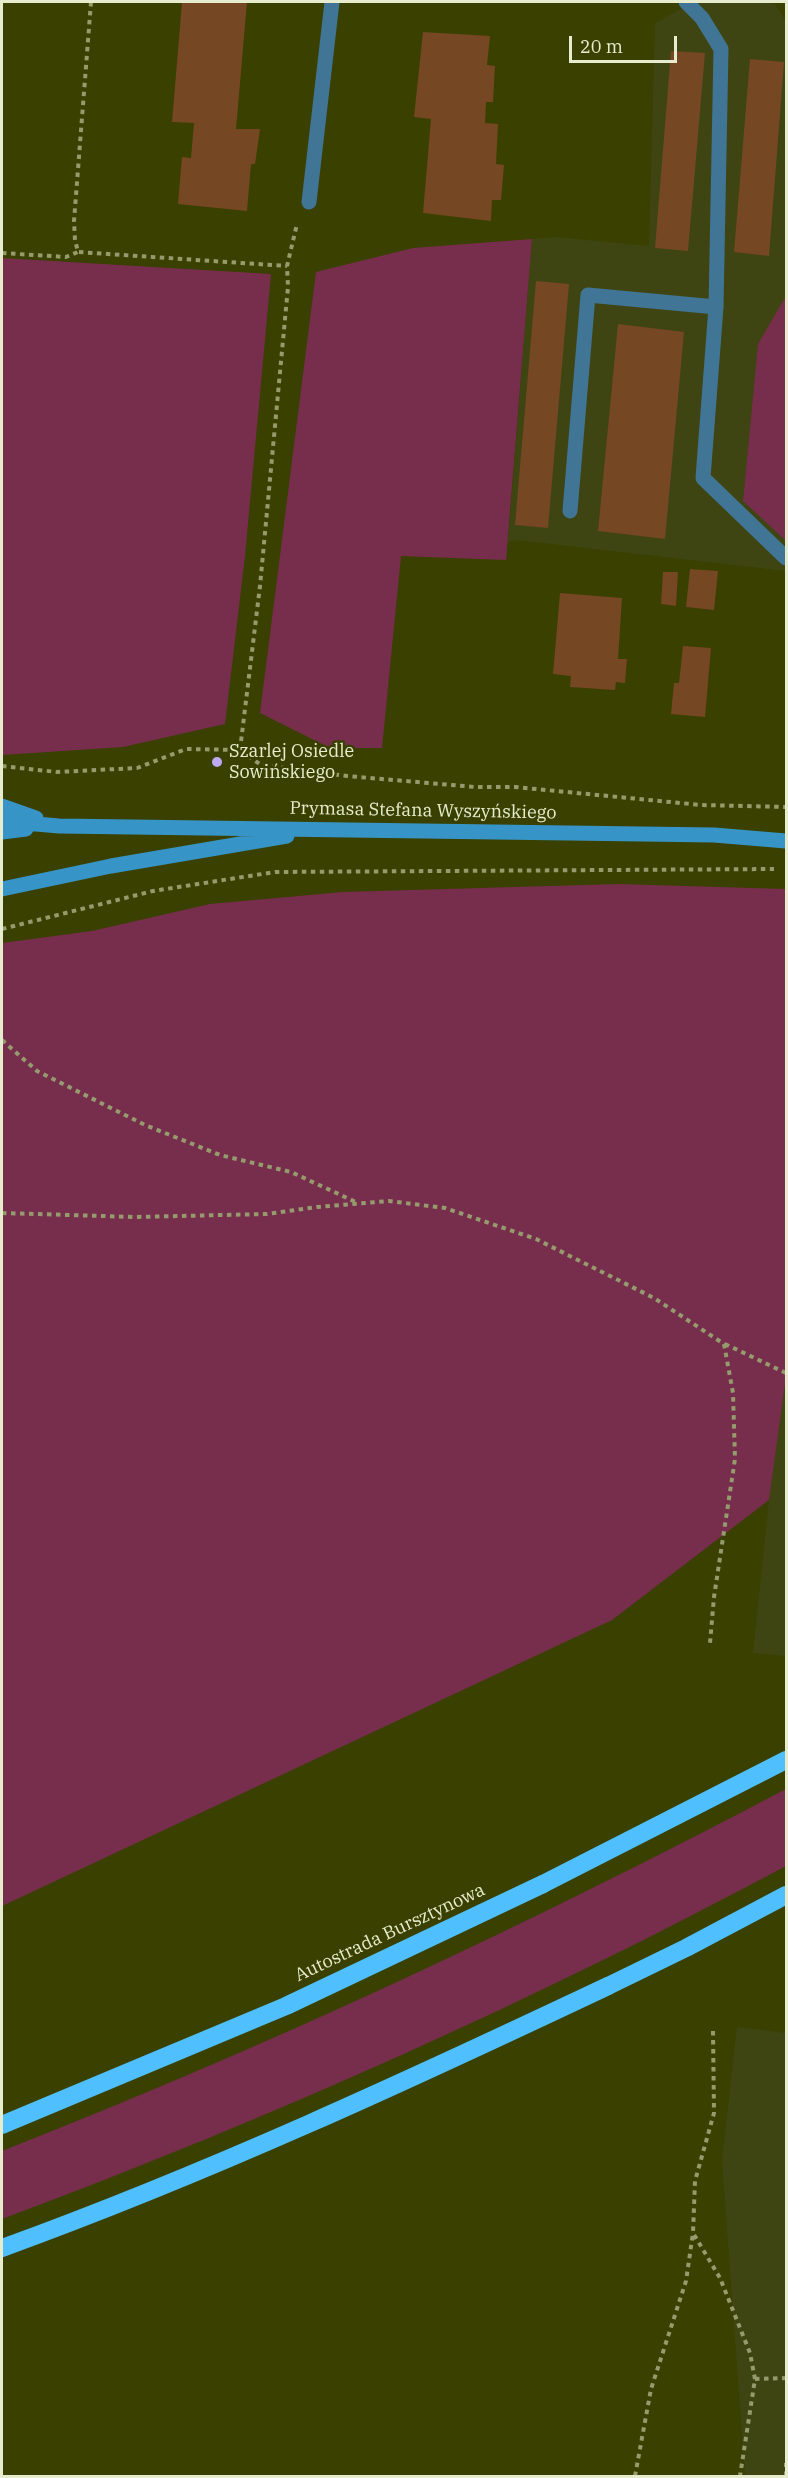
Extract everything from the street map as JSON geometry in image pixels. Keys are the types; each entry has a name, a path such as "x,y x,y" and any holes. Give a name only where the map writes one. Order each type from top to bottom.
{"highway":[{"name":"Autostrada Bursztynowa","path":"2,2125 286,2006 543,1884 786,1760"},
{"path":"2,2248 260,2146 424,2073 686,1948 786,1895"}],"street":[{"path":"309,202 332,2"},
{"path":"686,2 702,18 720,49 716,307 703,478 786,558"},
{"path":"570,511 588,295 716,307"},
{"path":"2,806 59,826"},
{"name":"Prymasa Stefana Wyszyńskiego","path":"2,821 59,826 690,835 786,841"},
{"name":"Prymasa Stefana Wyszyńskiego","path":"2,832 59,826"},
{"path":"2,889 111,866 323,829"}],"path":[{"path":"78,252 74,220 91,2"},
{"path":"240,750 260,586 288,288 287,266 293,234 309,202"},
{"path":"2,253 66,257 78,252 287,266"},
{"path":"2,766 57,772 137,768 186,749 240,750 261,765 347,776 475,787 515,787 701,805 786,807"},
{"path":"2,929 153,891 275,872 775,869"},
{"path":"2,1040 37,1071 146,1125 220,1155 291,1172 359,1204"},
{"path":"2,1213 135,1217 256,1215 389,1201 445,1208 536,1239 654,1298 724,1344 786,1373"},
{"path":"710,1644 714,1597 735,1459 733,1393 724,1344"},
{"path":"635,2476 651,2389 686,2281 693,2233 695,2181 714,2113 713,2031"},
{"path":"693,2233 720,2278 750,2353 755,2379 740,2476"},
{"path":"755,2379 786,2378"},
{"path":"786,2463 786,2476"}],"shaded area":[{"path":"694,2 774,2 786,22 786,296 758,344 743,501 786,541 786,571 517,540 508,542 532,239 555,237 649,246 655,23"},
{"path":"532,239 506,560 401,556 382,748 330,748 260,713 316,272 413,248"},
{"path":"2,258 271,274 245,556 225,724 123,747 2,755"},
{"path":"786,296 786,541 743,501 758,344"},
{"path":"618,884 786,889 786,1377 769,1500 612,1620 2,1906 2,943 92,931 210,904 343,892"},
{"path":"786,1377 786,1656 753,1653 769,1500"},
{"path":"786,1789 786,1866 595,1964 400,2056 202,2141 2,2219 2,2151 202,2069 399,1981 594,1887"},
{"path":"737,2027 786,2033 786,2476 745,2476 722,2160"}],"building":[{"path":"182,2 247,2 236,129 260,129 255,164 251,164 247,211 178,204 182,157 191,158 194,123 172,122"},
{"path":"423,32 490,36 487,65 495,66 493,102 486,102 485,123 498,124 496,164 504,165 501,200 492,200 491,221 423,213 431,119 414,117"},
{"path":"671,51 705,53 688,251 655,248"},
{"path":"750,59 784,62 769,256 734,252"},
{"path":"536,281 569,284 548,528 515,525"},
{"path":"618,324 684,332 665,539 598,531"},
{"path":"690,569 718,571 714,610 686,607"},
{"path":"663,572 678,572 676,606 661,604"},
{"path":"560,593 622,598 618,659 627,659 625,683 616,682 615,690 570,687 571,676 553,674"},
{"path":"683,646 711,648 705,717 671,714 674,683 679,683"}],"place":[{"name":"Szarlej Osiedle Sowińskiego","path":"217,762"}]}
